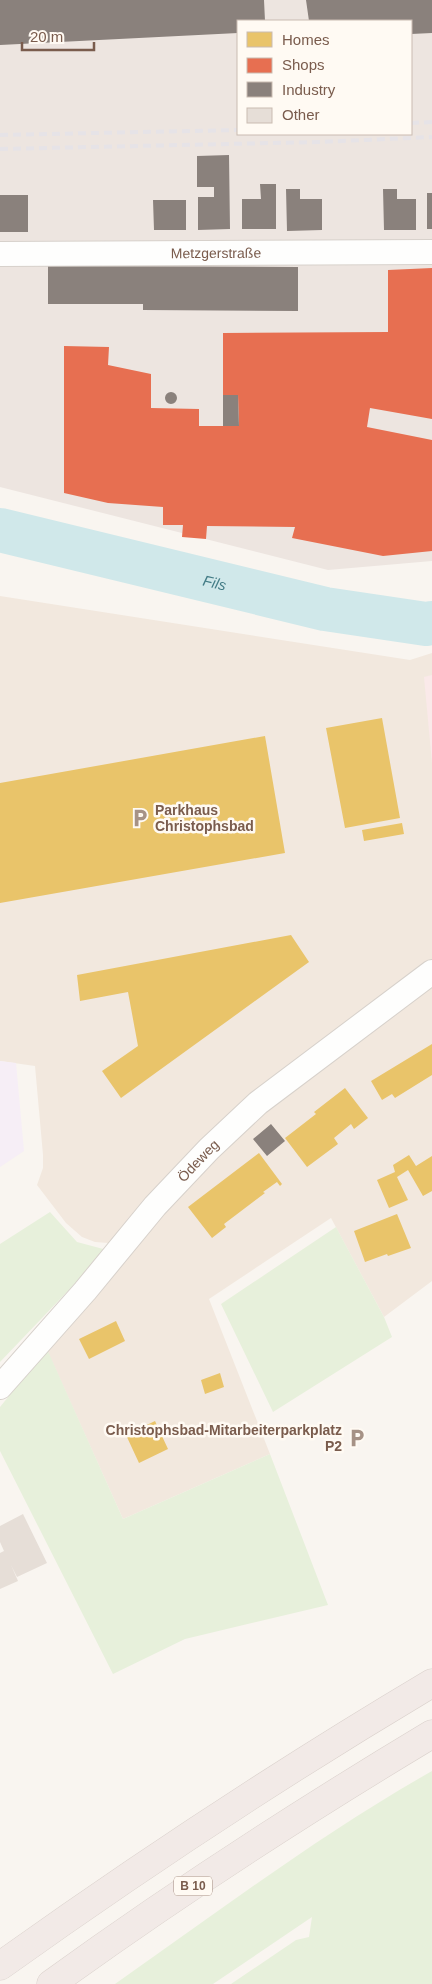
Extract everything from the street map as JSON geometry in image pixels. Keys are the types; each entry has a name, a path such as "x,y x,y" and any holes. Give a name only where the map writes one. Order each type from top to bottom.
{"highway":[{"path":"0,1966 151,1861 249,1796 330,1744 432,1683"},
{"name":"B 10","path":"51,1984 336,1791 432,1734"}],"street":[{"name":"Metzgerstraße","path":"0,254 432,252"},
{"name":"Ödeweg","path":"0,1387 85,1291 156,1206 208,1149 258,1103 432,972"}],"shaded area":[{"path":"0,0 432,0 432,561 328,570 0,487"},
{"path":"0,596 410,660 432,653 432,1281 384,1317 331,1218 209,1299 270,1454 123,1519 42,1339 122,1244 95,1242 82,1237 66,1223 37,1185 43,1168 43,1155 35,1066 0,1061"},
{"path":"432,675 432,763 424,677"},
{"path":"0,1061 16,1063 24,1151 0,1167"}],"green space":[{"path":"50,1212 77,1242 107,1250 0,1362 0,1244"},
{"path":"336,1227 384,1317 392,1337 273,1412 221,1304"},
{"path":"47,1349 123,1519 270,1454 328,1605 185,1639 113,1674 0,1451 0,1407"},
{"path":"432,1771 432,1984 231,1984 296,1940 309,1937 312,1917 213,1984 115,1984 310,1847"}],"building: Homes":[{"path":"382,718 400,818 345,828 326,728"},
{"name":"Parkhaus Christophsbad","path":"265,736 285,853 0,903 0,783"},
{"path":"402,823 404,834 364,841 362,830"},
{"path":"291,935 309,962 121,1098 102,1071 138,1046 128,992 80,1001 77,975"},
{"path":"432,1044 432,1075 395,1098 392,1094 382,1100 371,1081"},
{"path":"345,1088 368,1118 354,1129 351,1124 334,1138 338,1144 307,1167 285,1138"},
{"path":"259,1153 282,1184 280,1186 277,1182 263,1192 265,1193 224,1224 226,1227 212,1238 188,1207"},
{"path":"409,1155 416,1166 432,1156 432,1191 423,1196 408,1170 397,1177 408,1200 389,1208 377,1180 395,1172 393,1165"},
{"path":"397,1214 411,1248 365,1262 354,1231"},
{"path":"116,1321 125,1341 89,1359 79,1339"},
{"path":"220,1373 224,1387 205,1394 201,1380"},
{"path":"155,1421 168,1449 139,1463 126,1435"}],"building: Shops":[{"path":"432,268 432,419 370,408 367,427 432,440 432,551 383,556 292,538 295,527 207,526 206,539 182,537 183,525 163,525 163,507 108,503 64,493 64,346 109,347 108,365 151,374 151,408 199,409 199,426 239,426 238,395 223,395 223,333 388,332 388,270"}],"building: Industry":[{"path":"0,0 264,0 265,20 237,20 237,33 0,45"},
{"path":"306,0 432,0 432,33 412,34 412,20 309,20"},
{"path":"229,155 230,229 198,230 198,197 214,197 214,187 197,187 197,156"},
{"path":"260,184 276,184 276,229 242,229 242,199 261,199"},
{"path":"286,189 300,189 300,199 322,199 322,230 287,231"},
{"path":"383,189 397,189 397,199 416,199 416,230 384,230"},
{"path":"427,193 432,193 432,229 427,229"},
{"path":"0,195 28,195 28,232 0,232"},
{"path":"153,200 186,200 186,230 154,230"},
{"path":"48,266 298,267 298,311 143,310 143,304 48,304"},
{"path":"173,392 176,393 176,403 169,404 166,403 165,396 166,393"},
{"path":"223,395 238,395 239,426 223,426"},
{"path":"271,1124 285,1141 267,1156 253,1139"}],"building: Other":[{"path":"23,1514 47,1563 17,1577 11,1565 18,1581 0,1589 0,1553 4,1551 0,1542 0,1526"}],"waterway":[{"name":"Fils","path":"0,530 325,609 426,624 432,623"}],"railway":[{"path":"412,123 432,122"},
{"path":"0,135 237,130"},
{"path":"0,149 318,142 432,137"}],"place":[{"name":"Parkhaus Christophsbad","path":"140,818"},
{"name":"Christophsbad-Mitarbeiterparkplatz P2","path":"357,1438"}]}
